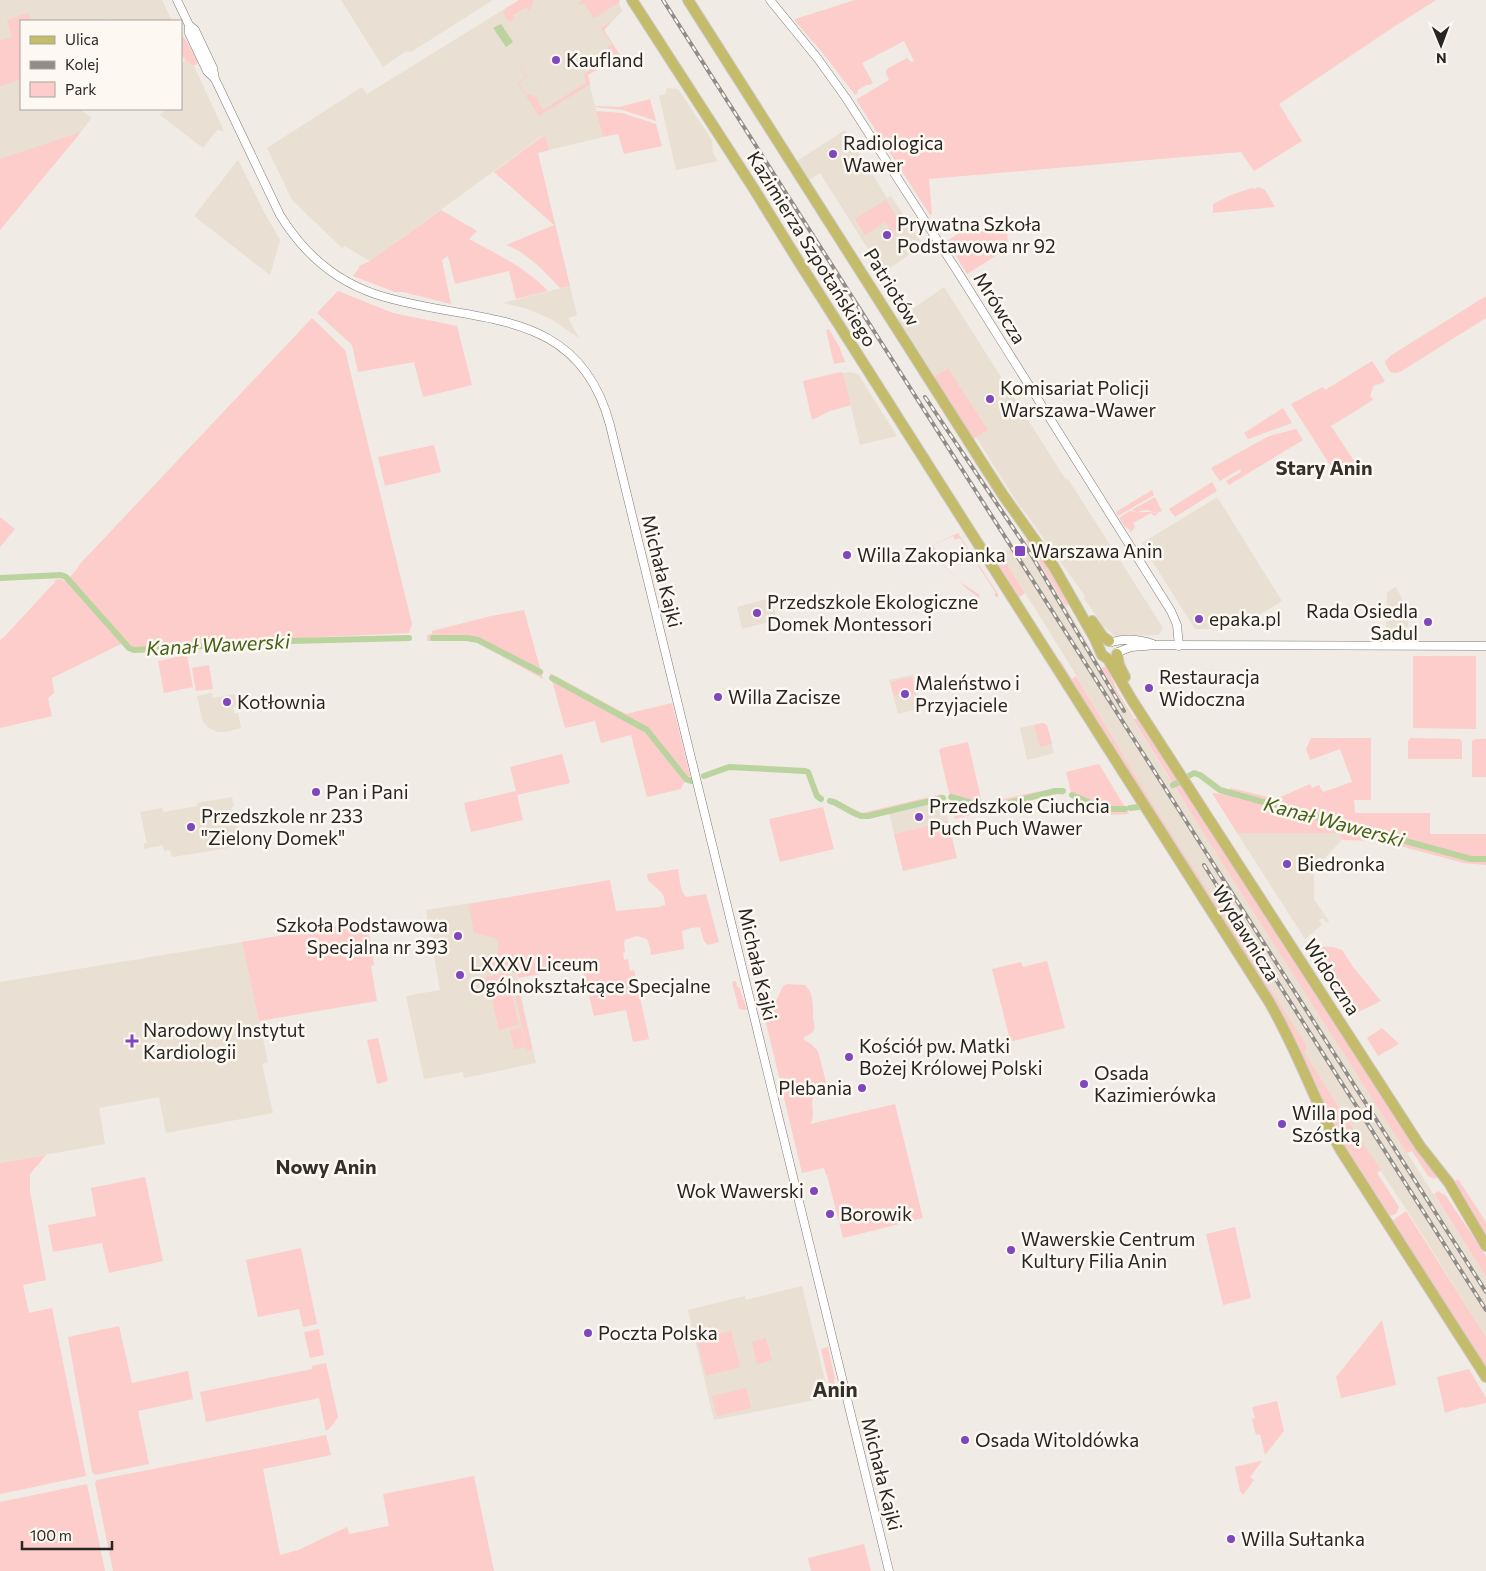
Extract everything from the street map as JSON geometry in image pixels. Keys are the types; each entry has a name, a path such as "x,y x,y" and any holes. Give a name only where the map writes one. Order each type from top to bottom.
{"main road":[{"name":"Kazimierza Szpotańskiego","path":"632,0 961,517"},
{"name":"Patriotów","path":"688,0 983,464 1054,566 1100,648"},
{"name":"Wydawnicza","path":"961,517 1268,1000 1288,1036 1340,1149 1486,1377"},
{"name":"Patriotów","path":"1068,590 1101,634 1111,641"},
{"path":"1111,641 1117,647 1118,653 1113,658 1108,659 1102,655 1100,648 1111,641"},
{"name":"Widoczna","path":"1118,653 1121,668 1150,726"},
{"name":"Widoczna","path":"1108,659 1132,700 1415,1138 1449,1183 1486,1246"}],"street":[{"name":"Michała Kajki","path":"176,0 189,25 195,30 213,68 215,79 280,215 294,236 320,263 348,282 374,294 504,321 528,328 558,345 571,356 584,370 603,401 889,1571"},
{"name":"Mrówcza","path":"770,0 836,83 961,277 1171,611 1177,625 1179,646"},
{"path":"1111,641 1179,646 1486,646"},
{"path":"1118,653 1134,644"}],"shaded area":[{"path":"0,0 162,0 172,20 20,20 20,110 81,110 92,118 0,230"},
{"path":"341,0 493,0 411,52 406,51 383,67"},
{"path":"519,0 610,0 619,3 622,11 604,30 621,57 587,75 603,137 549,150 544,135 370,261 345,246 342,248 292,200 267,148 362,87 367,94"},
{"path":"501,24 513,42 506,47 493,28"},
{"path":"186,59 194,66 224,131 217,130 203,148 160,115 165,110 182,110 182,64"},
{"path":"667,88 678,89 712,140 713,153 718,161 676,170 659,95 665,95"},
{"path":"845,130 887,198 891,196 923,245 883,273 820,173 809,180 797,161"},
{"path":"238,160 280,240 270,275 194,216"},
{"path":"570,286 577,315 568,318 579,338 551,319 525,308 503,303"},
{"path":"944,287 1066,480 1068,479 1163,628 1159,635 1115,636 1103,626 1084,598 1085,596 1020,507 976,437 988,430 948,368 935,377 898,319"},
{"path":"843,373 858,374 897,436 860,445"},
{"path":"1216,498 1282,601 1244,624 1244,629 1195,629 1142,545 1142,543"},
{"path":"1026,540 1142,735 1486,1277 1486,1337 1407,1210 1303,1051 1307,1049 1155,808 1001,554"},
{"path":"1396,587 1406,607 1409,631 1386,631 1387,592"},
{"name":"Przedszkole Ekologiczne Domek Montessori","path":"771,598 777,620 742,629 737,607"},
{"name":"Maleństwo i Przyjaciele","path":"913,675 921,708 898,714 889,680"},
{"path":"212,693 213,698 235,694 236,700 239,703 237,703 238,706 233,707 234,713 238,713 241,728 218,732 209,728 203,722 197,696"},
{"path":"1042,723 1047,725 1054,753 1027,760 1020,728"},
{"name":"Przedszkole nr 233 \"Zielony Domek\"","path":"232,797 234,806 231,807 241,846 172,857 170,850 164,851 163,845 144,849 144,843 147,843 140,812 162,808 163,812 197,806 197,803"},
{"name":"Przedszkole Ciuchcia Puch Puch Wawer","path":"944,800 948,821 894,834 889,813"},
{"path":"1237,833 1339,833 1342,840 1314,869 1314,899 1329,921 1327,923 1323,918 1319,920 1322,925 1305,939"},
{"path":"504,898 518,982 536,1063 464,1078 463,1072 424,1079 406,996 440,990 426,910"},
{"name":"Narodowy Instytut Kardiologii","path":"242,942 268,1062 262,1064 273,1113 166,1133 159,1097 99,1108 105,1144 0,1163 0,982"},
{"path":"802,1286 829,1397 714,1420 688,1310 745,1296 746,1300"}],"green space":[{"path":"519,0 533,0 532,6 529,10 526,7 513,15 514,19 509,22 503,13 505,9"},
{"path":"583,0 619,0 620,2 594,18 584,3 580,5 579,3"},
{"path":"855,0 1436,0 1279,104 1302,141 1254,171 1241,152 929,179 932,214 930,215 857,101 857,99 889,80 886,73 887,69 907,58 911,62 914,61 904,41 862,63 873,83 858,90 855,95 795,21 795,19"},
{"path":"622,10 604,30 621,57 588,75 590,84 539,116 518,83 526,77 512,54 527,77 519,83 526,95 536,97 543,110 586,83 584,75 593,68 589,61 592,59 594,61 610,51 608,47 612,44 601,28 612,21"},
{"path":"28,13 31,20 20,20 20,79 0,86 0,41 12,37 7,20"},
{"path":"182,37 184,37 198,62 196,65 192,66 182,56"},
{"path":"650,99 656,121 623,110 595,107 619,107"},
{"path":"596,111 622,113 656,124 662,146 624,154 618,134 603,137"},
{"path":"81,132 0,230 0,159"},
{"path":"545,135 549,150 538,153 570,286 560,288 529,258 506,245 554,225 494,172"},
{"path":"1258,187 1265,190 1275,207 1213,213 1213,204 1231,195"},
{"path":"886,200 896,216 900,213 906,223 892,232 885,222 865,235 855,219"},
{"path":"441,210 477,231 469,239 521,268 548,291 516,299 509,271 455,284 448,256 442,260 451,304 403,292 395,292 353,276 359,266 370,261"},
{"path":"1007,229 1008,248 967,274 947,241 959,233"},
{"path":"338,291 393,313 457,326 472,385 423,397 414,362 358,372 352,345 317,313"},
{"path":"1486,296 1486,318 1400,372 1390,372 1385,362 1390,356"},
{"path":"312,318 345,350 412,624 409,633 148,648 149,652 131,651 121,644 52,678 54,693 48,698 52,716 0,728 0,640 55,580 60,579 67,582 79,565"},
{"path":"829,329 839,346 845,362 834,364 826,330"},
{"path":"1372,361 1385,381 1374,385 1370,396 1373,400 1331,426 1356,464 1337,476 1291,404 1323,387 1325,390"},
{"path":"948,368 988,430 973,439 934,377"},
{"path":"840,372 843,373 851,405 830,411 812,420 803,381"},
{"path":"1283,408 1292,423 1248,439 1244,433"},
{"path":"1296,429 1303,440 1229,485 1226,481 1241,472 1240,469 1220,481 1211,468 1269,436"},
{"path":"434,445 441,472 385,486 378,457"},
{"path":"1212,482 1217,491 1175,517 1169,509"},
{"path":"1152,490 1154,495 1118,516 1116,512"},
{"path":"1155,497 1162,511 1157,513 1146,510 1136,512 1132,510"},
{"path":"1130,511 1151,512 1158,514 1154,516 1151,513 1133,523 1135,527 1131,532 1119,518"},
{"path":"0,517 15,529 0,547"},
{"path":"958,533 998,594 998,597 994,594 996,593 960,538 955,540 953,536 933,545 935,549 931,552 960,582 926,548"},
{"path":"1029,538 1071,603 1066,606 1026,540"},
{"path":"1001,554 1025,593 1018,598 993,558"},
{"path":"960,582 980,595 979,598 966,588"},
{"path":"524,610 543,679 474,641 427,641 427,635 432,634 432,631"},
{"path":"187,655 193,687 164,693 158,661"},
{"path":"1413,656 1476,656 1476,729 1413,728"},
{"path":"1060,660 1072,679 1076,676 1155,808 1305,1043 1307,1049 1304,1052 1381,1170 1377,1173 1399,1207 1396,1214 1389,1216 1336,1132 1284,1018 1058,661"},
{"path":"209,665 213,689 196,691 192,668"},
{"path":"1107,666 1117,691 1134,719 1137,718 1150,733 1439,1176 1434,1179 1428,1176 1412,1151 1407,1153 1101,668"},
{"path":"550,673 626,714 672,703 692,783 685,781 681,789 647,797 631,735 601,743 595,721 565,728"},
{"path":"912,677 916,693 907,696 906,690 894,696 891,682"},
{"path":"1042,723 1047,725 1052,744 1040,747 1034,725"},
{"path":"1311,738 1371,738 1371,800 1354,800 1355,813 1430,813 1430,834 1486,834 1486,865 1464,863 1381,841 1342,840 1339,833 1237,833 1212,793 1223,794 1231,788 1276,799 1310,784 1312,788 1319,785 1323,792 1352,782 1340,749 1310,760 1306,749"},
{"path":"1411,738 1460,739 1462,742 1462,759 1408,759 1408,741"},
{"path":"1475,739 1486,739 1486,777 1472,777 1472,741"},
{"path":"968,742 982,803 1062,788 1064,795 1050,795 955,819 939,750"},
{"path":"562,754 570,783 517,795 523,820 471,832 464,803 516,791 510,767"},
{"path":"1099,764 1129,814 1105,815 1081,806 1075,808 1066,772"},
{"path":"942,794 944,800 865,818 861,818 831,804 830,799 862,813"},
{"path":"823,807 834,849 780,862 769,819"},
{"path":"948,821 957,858 903,871 894,834"},
{"path":"678,869 681,887 686,897 706,894 719,942 708,945 704,941 700,927 682,931 684,949 651,955 647,939 637,936 625,940 624,960 628,959 630,971 634,970 649,1039 633,1042 626,1010 594,1016 582,967 518,978 517,973 507,971 489,974 486,972 486,965 497,956 498,941 492,937 474,933 469,904 610,880 616,911 659,907 665,905 664,897 648,880 647,874"},
{"path":"367,921 374,965 371,966 377,1001 259,1021 242,942"},
{"path":"1308,946 1333,947 1342,950 1353,967 1381,1001 1352,1015 1305,948"},
{"path":"1047,961 1065,1028 1013,1041 1010,1040 992,969 1021,962 1023,967"},
{"path":"507,973 510,983 487,988 485,977"},
{"path":"736,981 747,1010 739,1009 732,982"},
{"path":"517,983 532,1049 527,1050 513,984"},
{"path":"787,984 805,985 810,992 814,1028 811,1033 804,1037 804,1040 818,1051 829,1094 817,1093 814,1096 812,1100 813,1115 810,1124 895,1104 923,1218 843,1238 824,1168 802,1173 761,1002 777,999 783,986"},
{"path":"510,986 519,1025 499,1030 490,990"},
{"path":"521,1028 526,1047 514,1049 510,1030"},
{"path":"1382,1028 1399,1044 1378,1056 1367,1038"},
{"path":"378,1038 388,1081 377,1084 367,1040"},
{"path":"46,1155 30,1174 30,1191 46,1280 23,1285 29,1313 52,1308 86,1476 0,1494 0,1163"},
{"path":"1449,1175 1455,1181 1458,1179 1486,1222 1486,1241"},
{"path":"145,1177 163,1261 109,1273 102,1243 53,1252 48,1225 96,1216 91,1188"},
{"path":"1438,1191 1446,1196 1486,1256 1486,1277 1434,1194"},
{"path":"1406,1211 1486,1337 1486,1368 1392,1221"},
{"path":"1235,1227 1251,1298 1223,1305 1206,1234"},
{"path":"301,1248 317,1324 303,1327 299,1309 258,1317 246,1260"},
{"path":"1382,1320 1396,1385 1341,1398 1336,1377"},
{"path":"119,1326 132,1383 188,1371 193,1399 138,1411 149,1464 95,1475 92,1472 68,1337"},
{"path":"319,1329 324,1355 310,1358 304,1332"},
{"path":"731,1331 740,1367 706,1376 697,1339"},
{"path":"766,1338 772,1360 757,1364 752,1342"},
{"path":"828,1347 838,1393 832,1396 821,1349"},
{"path":"326,1363 338,1417 326,1431 319,1398 206,1422 200,1392 312,1369 312,1366"},
{"path":"1469,1369 1486,1398 1486,1403 1463,1407 1445,1413 1437,1377"},
{"path":"746,1388 751,1408 717,1416 712,1396"},
{"path":"1277,1401 1284,1431 1265,1455 1260,1434 1256,1435 1252,1419 1255,1418 1252,1407"},
{"path":"326,1435 331,1455 263,1469 280,1555 298,1550 347,1527 349,1534 389,1526 383,1494 474,1476 494,1571 113,1571 95,1483 97,1480"},
{"path":"1262,1461 1250,1477 1254,1480 1243,1495 1240,1491 1235,1467"},
{"path":"87,1484 105,1571 0,1571 0,1502"},
{"path":"864,1544 871,1571 811,1571 808,1558"}],"waterway":[{"name":"Kanał Wawerski","path":"0,578 61,575 66,577 129,648 134,650 291,641 409,638"},
{"name":"Kanał Wawerski","path":"433,638 467,638 478,640 540,672"},
{"name":"Kanał Wawerski","path":"552,678 647,730 686,779 691,781"},
{"name":"Kanał Wawerski","path":"704,776 729,767 805,771 808,772 817,796 821,799"},
{"name":"Kanał Wawerski","path":"1187,777 1194,773 1200,775 1220,790 1471,859 1486,859"},
{"name":"Kanał Wawerski","path":"1173,785 1180,782"},
{"name":"Kanał Wawerski","path":"951,797 989,808 1055,791 1063,791"},
{"name":"Kanał Wawerski","path":"1072,795 1105,809 1125,809"},
{"name":"Kanał Wawerski","path":"830,801 861,816 868,816 943,798"},
{"name":"Kanał Wawerski","path":"1130,808 1139,807"}],"railway":[{"path":"663,0 1486,1292"},
{"path":"925,397 1032,556 1124,711"},
{"path":"1204,865 1486,1310"}],"place":[{"name":"Kaufland","path":"556,60"},
{"name":"Radiologica Wawer","path":"833,154"},
{"name":"Prywatna Szkoła Podstawowa nr 92","path":"887,235"},
{"name":"Komisariat Policji Warszawa-Wawer","path":"990,399"},
{"name":"Warszawa Anin","path":"1020,551"},
{"name":"Willa Zakopianka","path":"847,555"},
{"name":"Przedszkole Ekologiczne Domek Montessori","path":"757,613"},
{"name":"epaka.pl","path":"1199,619"},
{"name":"Rada Osiedla Sadul","path":"1428,622"},
{"name":"Restauracja Widoczna","path":"1149,688"},
{"name":"Maleństwo i Przyjaciele","path":"905,694"},
{"name":"Willa Zacisze","path":"718,697"},
{"name":"Kotłownia","path":"227,702"},
{"name":"Pan i Pani","path":"316,792"},
{"name":"Przedszkole Ciuchcia Puch Puch Wawer","path":"919,817"},
{"name":"Przedszkole nr 233 \"Zielony Domek\"","path":"191,827"},
{"name":"Biedronka","path":"1287,864"},
{"name":"Szkoła Podstawowa Specjalna nr 393","path":"458,936"},
{"name":"LXXXV Liceum Ogólnokształcące Specjalne","path":"460,975"},
{"name":"Narodowy Instytut Kardiologii","path":"132,1041"},
{"name":"Kościół pw. Matki Bożej Królowej Polski","path":"849,1057"},
{"name":"Osada Kazimierówka","path":"1084,1084"},
{"name":"Plebania","path":"862,1088"},
{"name":"Willa pod Szóstką","path":"1282,1124"},
{"name":"Wok Wawerski","path":"814,1191"},
{"name":"Borowik","path":"830,1214"},
{"name":"Wawerskie Centrum Kultury Filia Anin","path":"1011,1250"},
{"name":"Poczta Polska","path":"588,1333"},
{"name":"Osada Witoldówka","path":"965,1440"},
{"name":"Willa Sułtanka","path":"1231,1539"}],"district":[{"name":"Stary Anin","path":"1324,468"},
{"name":"Nowy Anin","path":"326,1167"},
{"name":"Anin","path":"835,1390"}]}
